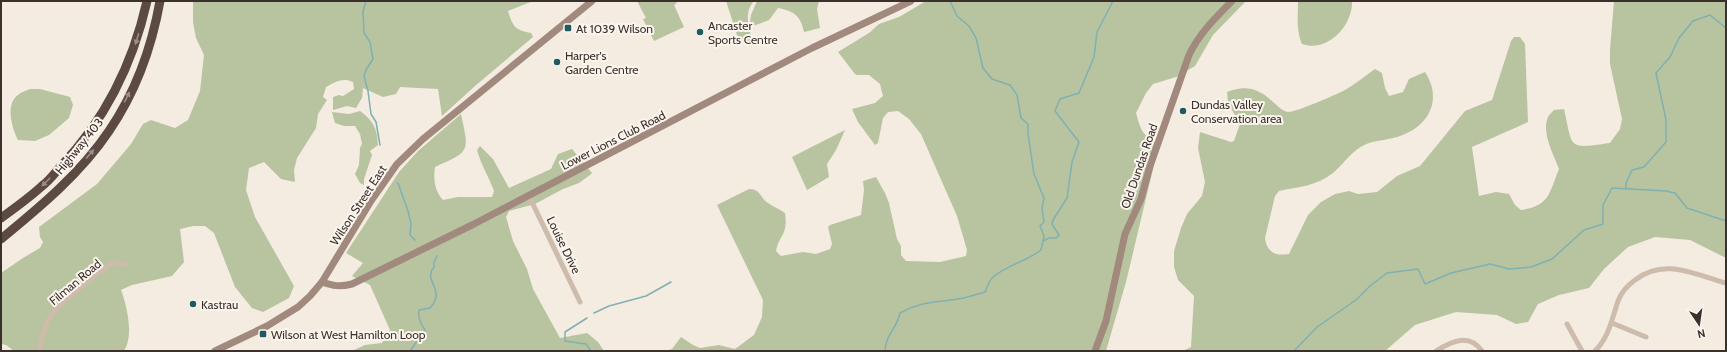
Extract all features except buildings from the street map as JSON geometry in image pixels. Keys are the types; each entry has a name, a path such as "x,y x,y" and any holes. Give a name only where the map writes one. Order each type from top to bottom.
{"highway":[{"name":"Highway 403","path":"1,218 43,186 81,145 107,107 136,44 147,1"},
{"name":"Highway 403","path":"1,238 30,216 64,184 109,131 129,94 149,48 160,1"}],"street":[{"name":"Wilson Street East","path":"214,351 285,315 310,296 322,282 371,201 397,164 423,139 592,1"},
{"name":"Lower Lions Club Road","path":"322,282 340,287 352,284 529,196 812,48 911,1"},
{"name":"Old Dundas Road","path":"1095,351 1106,321 1125,234 1141,199 1150,166 1189,55 1205,28 1232,1"},
{"name":"Louise Drive","path":"529,196 580,302"},
{"name":"Filman Road","path":"39,351 43,331 53,314 88,282 110,265 118,262 126,265"},
{"path":"1595,351 1606,338 1619,299 1628,285 1641,275 1659,268 1681,269 1726,283"},
{"path":"1612,323 1646,337"},
{"path":"1567,324 1582,351"},
{"path":"1436,351 1456,341 1468,340 1477,344 1482,351"}],"green space":[{"path":"193,1 533,1 508,11 511,21 515,27 521,31 531,33 533,37 442,116 438,89 400,87 396,94 383,97 363,88 362,98 356,108 347,106 333,110 333,97 339,95 343,96 354,89 353,82 342,80 336,82 326,87 323,97 327,100 318,114 316,128 297,158 294,170 295,182 281,179 264,162 249,168 246,190 255,217 294,286 289,298 263,312 252,308 235,287 214,233 205,226 193,226 180,229 184,262 172,276 132,285 121,290 127,312 129,329 129,337 124,351 14,351 6,345 1,344 1,273 40,248 43,242 40,237 39,227 97,184 131,144 143,124 151,120 175,128 188,120 200,91 204,55 196,38 193,22"},
{"path":"637,1 675,1 677,3 674,5 684,27 654,41 643,19 646,18"},
{"path":"726,1 754,1 748,11 748,22 752,44 745,44 737,35"},
{"path":"757,1 819,1 817,9 820,28 804,32 803,26 796,15 778,8 769,20 753,26 750,22 751,15"},
{"path":"926,1 1246,1 1213,35 1195,66 1176,77 1153,84 1146,93 1136,113 1143,132 1159,144 1126,282 1106,351 666,351 672,349 681,337 700,348 719,345 735,349 754,335 762,317 763,300 717,205 749,189 756,190 765,201 785,213 785,230 776,251 781,256 803,252 816,254 830,249 832,244 828,227 861,215 864,190 863,181 876,177 889,203 897,239 901,246 901,255 906,261 940,262 966,256 967,250 957,216 921,134 909,119 898,111 888,112 883,118 878,143 875,145 858,122 852,109 875,103 883,96 880,84 869,75 855,74 838,52 869,33 879,24 899,17"},
{"path":"1298,1 1352,1 1348,20 1337,35 1320,45 1311,46 1302,44 1300,39"},
{"path":"1614,1 1726,1 1726,258 1690,240 1655,237 1628,247 1604,269 1589,288 1559,295 1538,304 1528,322 1516,324 1497,315 1456,312 1415,325 1385,351 1183,351 1191,347 1194,296 1178,280 1174,267 1174,251 1187,214 1202,196 1205,182 1198,148 1200,132 1231,142 1234,141 1240,124 1228,103 1227,92 1246,88 1252,89 1267,97 1282,109 1292,112 1345,90 1375,69 1382,73 1385,88 1389,96 1403,92 1409,79 1425,72 1430,83 1433,93 1432,103 1424,120 1417,127 1408,133 1397,137 1363,145 1333,173 1320,181 1279,191 1275,196 1265,238 1270,250 1276,254 1289,254 1308,215 1321,202 1335,194 1349,191 1358,194 1377,192 1397,176 1420,166 1465,111 1492,100 1511,41 1514,37 1520,37 1525,44 1528,122 1472,147 1479,196 1496,192 1509,194 1515,205 1521,210 1531,208 1543,202 1547,197 1559,169 1549,144 1546,130 1548,117 1554,110 1564,109 1571,139 1574,143 1579,145 1586,146 1610,143 1620,129 1622,119 1610,64"},
{"path":"30,89 40,89 70,97 73,105 69,118 49,135 35,141 18,140 12,123 12,104 14,99 19,94"},
{"path":"360,111 374,125 378,145 370,151 372,155 364,179 364,185 360,183 355,174 359,165 360,148 362,144 360,134 355,126 344,126 335,123 332,112 349,114"},
{"path":"461,114 466,143 464,149 455,157 435,167 435,185 440,197 443,200 458,197 492,197 494,191 477,150 480,146 493,159 509,188 551,169 558,154 572,149 592,173 579,183 563,189 535,204 509,211 506,217 513,241 527,269 533,289 560,338 587,333 598,342 604,351 352,351 365,345 382,343 390,330 370,285 352,276 363,263 346,253 399,172 418,151"},
{"path":"845,130 836,150 827,164 829,177 807,190 792,157"}],"waterway":[{"path":"366,1 363,11 364,33 370,42 373,59 364,76 368,91 371,114 376,122 380,145"},
{"path":"950,1 957,16 969,26 976,38 983,68 992,79 1010,85 1017,95 1021,118 1028,124 1034,174 1044,198 1042,208 1044,222 1040,226 1044,236 1043,241"},
{"path":"885,351 887,341 900,313 924,304 964,298 985,292 991,279 1041,250 1043,241 1049,238 1056,238 1059,235 1052,224 1067,198 1072,162 1079,142 1055,111 1060,99 1079,93 1094,57 1097,32 1113,1"},
{"path":"1626,189 1626,183 1632,170 1644,167 1666,142 1666,120 1656,73 1670,57 1679,38 1693,21 1710,15 1726,28"},
{"path":"398,183 408,211 411,224 410,235 415,240"},
{"path":"1294,351 1317,327 1356,300 1370,286 1387,273 1418,269 1425,284 1451,273 1490,264 1509,269 1531,267 1552,259 1584,230 1603,224 1603,205 1612,188 1666,191 1675,193 1687,208 1726,221"},
{"path":"410,351 425,330 420,320 419,310 430,308 435,301 436,290 432,281 431,272 437,256"},
{"path":"594,313 609,306 646,296 671,282"},
{"path":"587,318 565,332 565,341 586,344 591,351"}],"place":[{"name":"At 1039 Wilson","path":"568,28"},
{"name":"Ancaster Sports Centre","path":"700,32"},
{"name":"Harper's Garden Centre","path":"557,62"},
{"name":"Dundas Valley Conservation area","path":"1183,111"},
{"name":"Kastrau","path":"193,304"},
{"name":"Wilson at West Hamilton Loop","path":"263,334"}]}
